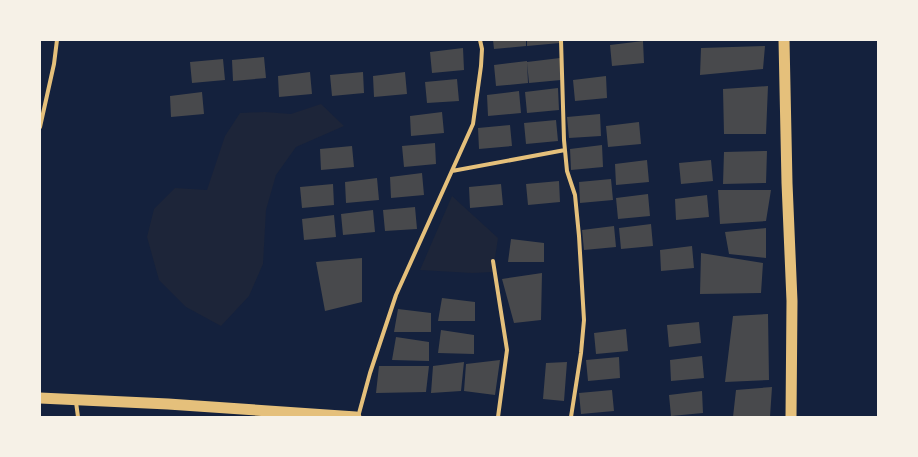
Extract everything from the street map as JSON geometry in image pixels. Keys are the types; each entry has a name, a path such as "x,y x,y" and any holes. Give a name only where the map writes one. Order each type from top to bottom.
{"highway":[{"path":"784,40 786,168 792,301 791,417"},
{"path":"40,398 357,417"}],"street":[{"path":"40,126 54,64 57,40"},
{"path":"357,417 396,296 473,124 481,66 482,49 480,40"},
{"path":"561,40 565,150 567,171 575,195 584,320 581,352 570,417"},
{"path":"452,171 565,150"},
{"path":"493,261 507,350 498,417"},
{"path":"76,399 78,417"}],"shaded area":[{"path":"321,104 344,126 296,147 276,175 266,210 263,264 249,296 221,326 186,307 159,280 147,237 154,209 175,188 207,190 225,136 240,113 265,112 291,114"},
{"path":"452,196 498,238 493,272 472,273 420,270"}],"building":[{"path":"493,40 526,40 526,46 494,49"},
{"path":"527,40 560,40 560,43 527,46"},
{"path":"643,41 644,63 612,66 610,45"},
{"path":"765,46 763,69 700,75 701,48"},
{"path":"463,48 464,70 432,73 430,52"},
{"path":"264,57 266,78 233,81 232,60"},
{"path":"560,58 561,80 529,83 527,62"},
{"path":"223,59 225,80 192,83 190,62"},
{"path":"527,61 528,83 496,86 494,65"},
{"path":"310,72 312,94 279,97 278,76"},
{"path":"363,72 364,93 332,96 330,75"},
{"path":"405,72 407,94 374,97 373,76"},
{"path":"606,76 607,98 575,101 573,80"},
{"path":"457,79 459,101 427,103 425,82"},
{"path":"768,86 766,134 724,134 723,89"},
{"path":"558,88 559,110 527,113 525,92"},
{"path":"519,91 521,113 488,116 487,95"},
{"path":"202,92 204,114 171,117 170,96"},
{"path":"442,112 444,133 411,136 410,116"},
{"path":"600,114 601,136 569,138 567,117"},
{"path":"556,120 558,141 526,144 524,123"},
{"path":"639,122 641,144 608,147 606,126"},
{"path":"510,125 512,146 479,149 478,128"},
{"path":"435,143 436,164 404,167 402,146"},
{"path":"602,145 603,167 571,170 570,149"},
{"path":"352,146 354,167 321,170 320,149"},
{"path":"767,151 766,183 723,184 724,152"},
{"path":"647,160 649,182 616,185 615,164"},
{"path":"711,160 713,181 681,184 679,163"},
{"path":"422,173 424,195 391,198 390,177"},
{"path":"377,178 379,200 346,203 345,182"},
{"path":"611,179 613,200 580,203 579,182"},
{"path":"559,181 560,202 528,205 526,184"},
{"path":"333,184 334,205 302,208 300,187"},
{"path":"501,184 503,205 470,208 469,187"},
{"path":"718,190 771,190 766,221 720,224"},
{"path":"648,194 650,216 618,219 616,198"},
{"path":"707,195 709,217 676,220 675,199"},
{"path":"415,207 417,229 385,231 383,210"},
{"path":"373,210 375,232 343,235 341,214"},
{"path":"334,215 336,237 304,240 302,219"},
{"path":"651,224 653,246 621,249 619,228"},
{"path":"614,226 616,247 584,250 582,230"},
{"path":"766,228 766,258 729,254 725,232"},
{"path":"511,239 544,243 544,262 508,262"},
{"path":"692,246 694,268 661,271 660,250"},
{"path":"701,253 763,263 761,293 700,294"},
{"path":"362,258 362,302 325,311 316,262"},
{"path":"542,273 541,320 514,323 502,279"},
{"path":"442,298 475,302 475,321 438,321"},
{"path":"398,309 431,313 431,332 394,332"},
{"path":"768,314 769,380 725,382 733,316"},
{"path":"699,322 701,343 669,347 667,325"},
{"path":"626,329 628,351 596,354 594,333"},
{"path":"441,330 474,335 474,354 438,353"},
{"path":"396,337 429,342 429,361 392,360"},
{"path":"702,356 704,378 671,381 670,360"},
{"path":"619,357 620,378 588,381 586,360"},
{"path":"500,360 495,395 464,391 466,364"},
{"path":"464,362 461,391 431,393 433,366"},
{"path":"567,362 564,401 543,399 546,363"},
{"path":"379,366 429,366 426,392 376,393"},
{"path":"772,387 770,417 733,417 736,390"},
{"path":"612,390 614,411 581,414 579,393"},
{"path":"702,391 703,413 671,416 669,395"}]}
